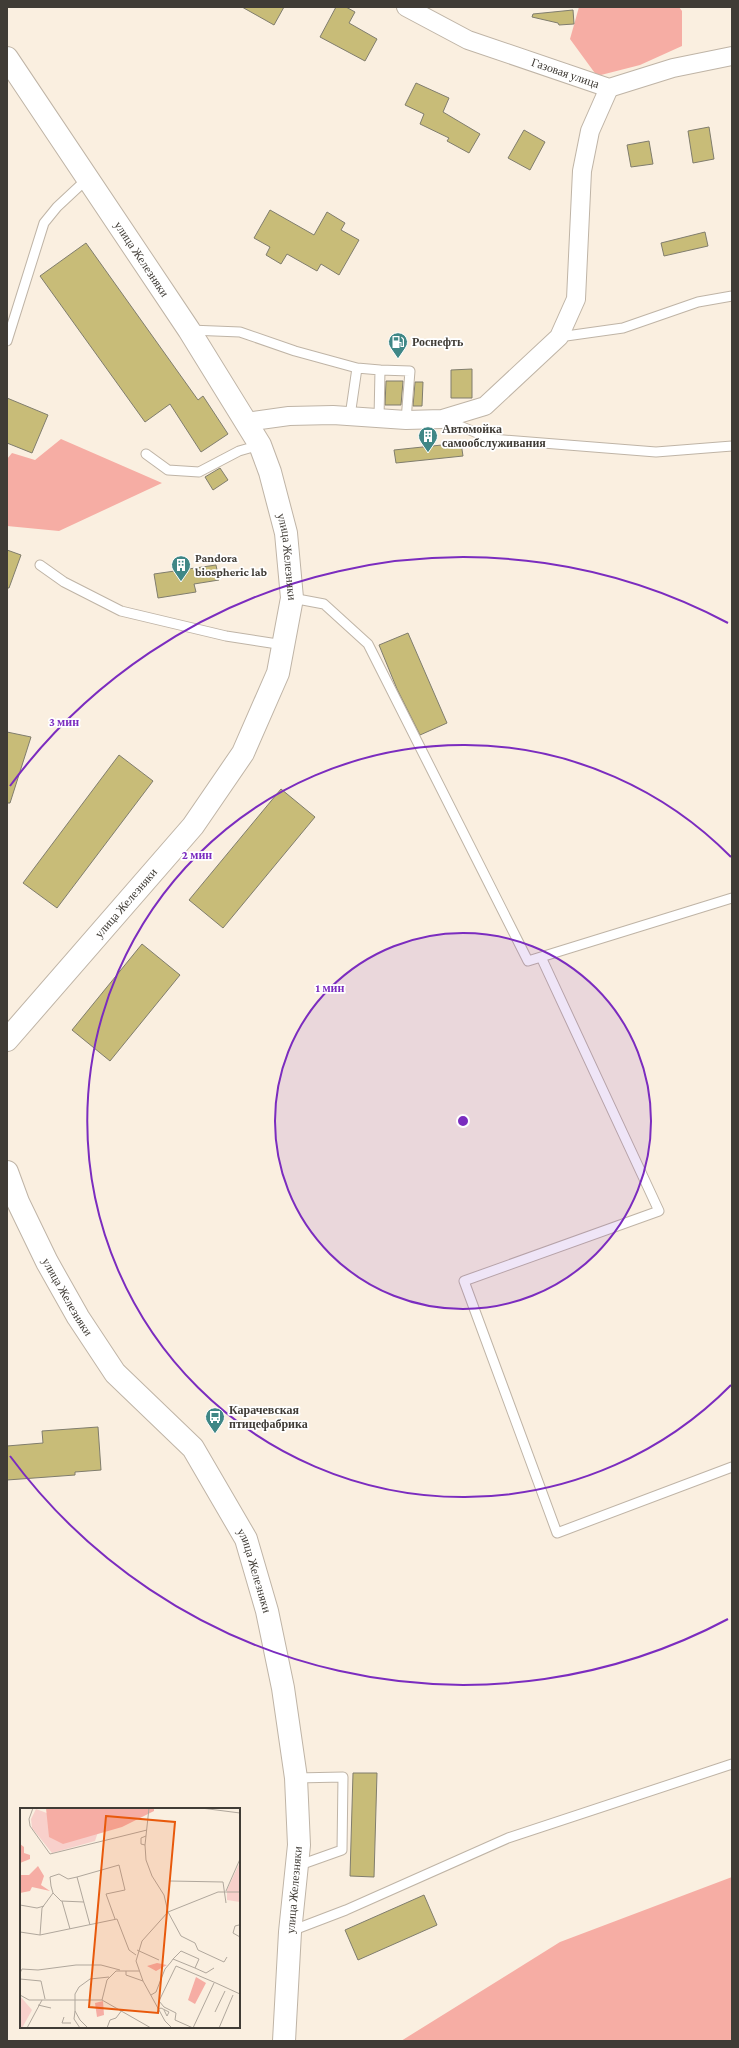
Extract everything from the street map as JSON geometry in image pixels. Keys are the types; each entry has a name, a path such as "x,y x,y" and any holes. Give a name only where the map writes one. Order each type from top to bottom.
{"street":[{"name":"Газовая улица","path":"406,7 468,40 609,88 673,68 732,56"},
{"name":"улица Железняки","path":"7,1040 193,826 243,753 278,673 292,598 286,533 270,472 260,445 189,330 10,67"},
{"path":"246,422 288,416 350,416 406,420 442,419 485,406 559,337 576,300 582,171 590,131 609,88"},
{"name":"улица Железняки","path":"7,1172 18,1202 47,1262 78,1317 115,1373 193,1448 246,1539 267,1611 283,1688 296,1778 299,1845 290,1932 284,2041"}],"lane":[{"path":"7,341 44,223 57,207 87,180"},
{"path":"559,337 623,328 698,302 732,296"},
{"path":"189,330 240,332 295,351 357,368 410,371 406,420"},
{"path":"350,416 357,368"},
{"path":"378,418 380,370"},
{"path":"442,419 492,439 656,452 732,446"},
{"path":"146,454 168,470 199,472 239,451 260,445"},
{"path":"40,565 64,582 121,611 226,636 284,645"},
{"path":"292,598 324,604 368,644 528,961 732,898"},
{"path":"541,957 659,1211 464,1281 556,1533 732,1466"},
{"path":"290,1932 346,1910 508,1838 732,1764"},
{"path":"296,1778 343,1777 342,1850 297,1866"}],"shaded area":[{"path":"579,7 679,7 682,11 682,46 640,65 597,76 570,39"},
{"path":"61,439 162,483 59,531 7,526 7,459 12,453 35,460"},
{"path":"732,1877 732,2041 401,2041 560,1942"}],"building":[{"path":"242,7 284,7 274,25"},
{"path":"336,7 346,7 355,12 349,23 377,39 365,61 320,37"},
{"path":"573,10 574,24 559,25 558,23 532,17 533,14"},
{"path":"416,83 449,98 443,112 480,134 469,153 447,141 449,138 420,124 424,114 405,105"},
{"path":"709,127 714,159 693,163 688,131"},
{"path":"524,130 545,142 530,170 508,158"},
{"path":"649,141 653,164 631,167 627,145"},
{"path":"270,210 314,235 327,212 345,223 341,230 359,240 339,275 321,264 317,271 287,254 281,264 266,255 270,247 254,238"},
{"path":"705,232 708,246 664,256 661,243"},
{"path":"86,243 198,400 203,396 228,434 201,452 170,404 145,422 40,276"},
{"path":"472,369 472,398 451,398 451,370"},
{"path":"386,381 403,381 401,405 385,405"},
{"path":"415,382 423,382 422,406 413,406"},
{"path":"7,398 48,415 32,453 7,443"},
{"name":"Автомойка самообслуживания","path":"461,443 463,456 396,463 394,450"},
{"path":"220,468 228,480 213,490 205,477"},
{"path":"7,550 21,555 9,588 7,588"},
{"name":"Pandora biospheric lab","path":"216,565 219,580 194,584 196,592 158,598 154,574"},
{"path":"408,633 447,723 420,735 397,689 379,645"},
{"path":"7,732 31,737 10,803 7,803"},
{"path":"119,755 153,781 57,908 23,883"},
{"path":"281,789 315,817 223,928 189,900"},
{"path":"142,944 180,975 110,1061 72,1030"},
{"path":"98,1427 101,1470 75,1472 75,1475 7,1480 7,1446 43,1443 42,1431"},
{"path":"353,1773 377,1773 374,1877 350,1876"},
{"path":"424,1895 437,1925 358,1960 345,1930"}],"place":[{"name":"Роснефть","path":"398,359"},
{"name":"Автомойка самообслуживания","path":"428,453"},
{"name":"Pandora biospheric lab","path":"181,582"},
{"name":"Карачевская птицефабрика","path":"215,1434"}]}
